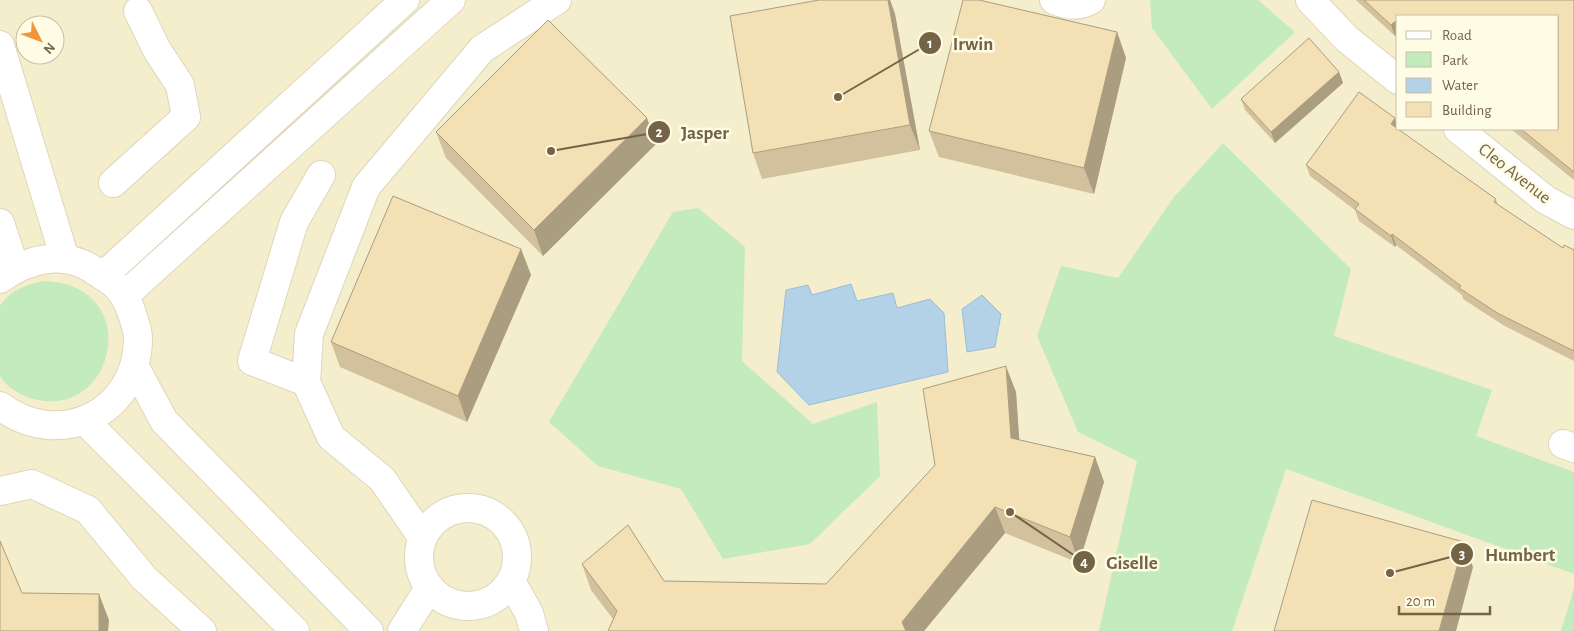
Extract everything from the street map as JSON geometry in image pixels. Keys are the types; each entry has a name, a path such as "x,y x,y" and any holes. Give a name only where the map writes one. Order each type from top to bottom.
{"street":[{"path":"103,276 405,0"},
{"path":"124,296 451,0"},
{"path":"422,537 382,479 332,437 306,382 309,334 366,187 482,49 557,0"},
{"path":"1054,0 1073,6 1084,4 1091,0"},
{"path":"1310,0 1347,39 1396,78"},
{"path":"113,183 186,117 180,85 157,50 138,11"},
{"path":"0,45 64,258"},
{"name":"Cleo Avenue","path":"1459,130 1546,200 1574,215"},
{"path":"306,382 252,361 294,222 320,175"},
{"path":"0,223 7,274 30,262 47,258 64,258 81,262 115,284 131,309 138,337 135,367 121,394 98,414 85,421 71,425 41,425 27,422 10,414 0,406"},
{"path":"135,367 164,421 369,631"},
{"path":"85,421 280,626"},
{"path":"0,491 32,484 88,510 144,578 202,631"},
{"path":"472,507 486,510 498,517 508,527 514,540 518,554 511,582 503,592 492,600 479,605 465,607 451,604 439,598 429,588 421,572 418,554 422,537 430,525 444,513 457,508 472,507"},
{"path":"511,582 529,614 534,631"},
{"path":"402,631 429,588"}],"shaded area":[{"path":"0,0 1574,0 1574,631 0,631"}],"green space":[{"path":"1150,0 1258,0 1295,32 1212,109 1152,28"},
{"path":"1223,143 1351,269 1334,336 1492,390 1476,436 1574,472 1574,574 1286,469 1232,631 1099,631 1137,461 1078,432 1037,336 1061,266 1118,278 1174,197"},
{"path":"698,208 745,247 742,361 813,424 877,402 880,476 810,544 723,559 681,489 598,466 549,422 673,212"},
{"path":"45,281 76,288 96,304 107,325 108,348 101,370 86,389 65,400 38,400 27,397 12,389 0,376 0,306 14,292 32,284"},
{"path":"1574,588 1574,631 1561,631"}],"water":[{"path":"851,284 857,301 893,293 897,308 930,299 944,313 948,372 809,405 777,372 786,290 808,285 812,295"},
{"path":"982,295 1001,314 995,347 967,352 962,309"}],"building":[{"path":"819,0 888,0 910,125 753,153 730,16"},
{"path":"963,0 979,0 1117,32 1084,168 929,131"},
{"path":"1364,0 1574,0 1574,172 1522,130 1559,130 1559,15 1396,15 1396,21 1391,25"},
{"path":"548,20 647,118 534,230 436,132"},
{"path":"1309,38 1339,72 1271,132 1241,99"},
{"path":"1359,92 1395,118 1391,124 1396,128 1396,130 1399,130 1496,199 1494,202 1563,248 1564,245 1574,250 1574,351 1499,314 1459,288 1461,286 1392,234 1391,236 1355,209 1359,204 1306,165"},
{"path":"393,196 521,249 458,396 331,342"},
{"path":"1006,366 1011,438 1095,457 1070,537 995,507 902,622 906,631 608,631 617,611 582,564 628,525 664,581 826,584 935,465 923,389"},
{"path":"1312,500 1464,542 1439,631 1274,631"},
{"path":"0,541 22,593 99,594 99,631 0,631"}],"place":[{"name":"Irwin","path":"838,97"},
{"name":"Jasper","path":"551,151"},
{"name":"Giselle","path":"1010,512"},
{"name":"Humbert","path":"1390,573"}]}
